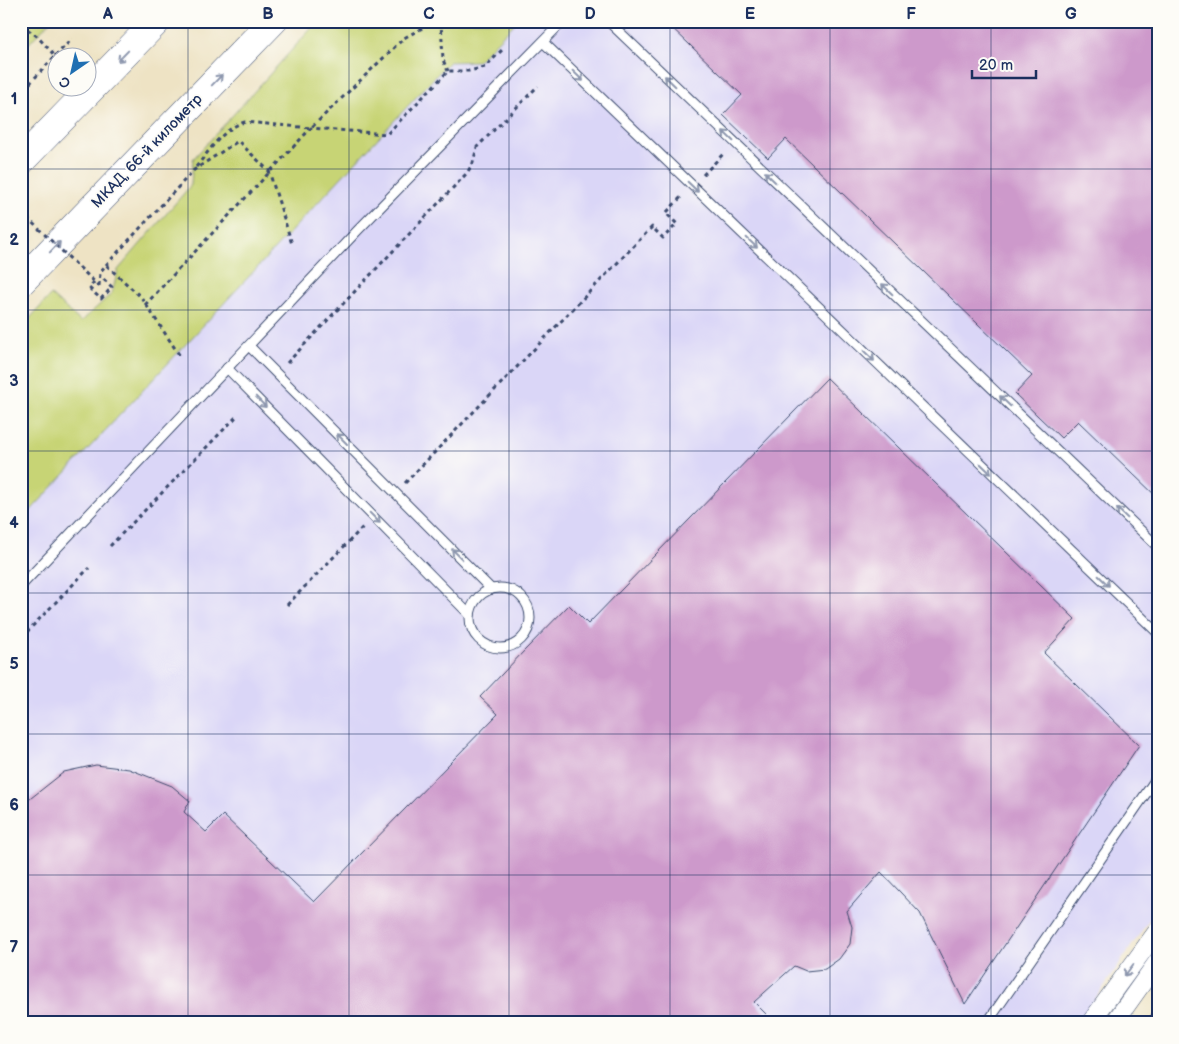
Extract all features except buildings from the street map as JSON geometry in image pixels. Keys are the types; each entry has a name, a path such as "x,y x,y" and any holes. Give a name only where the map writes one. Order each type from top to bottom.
{"highway":[{"path":"21,161 157,21"},
{"name":"МКАД, 66-й километр","path":"21,282 273,21"}],"street":[{"path":"1090,1023 1158,930"},
{"path":"1114,1023 1158,961"}],"lane":[{"path":"21,586 227,368 563,21"},
{"path":"608,21 1158,547"},
{"path":"543,42 1158,633"},
{"path":"249,346 491,589"},
{"path":"227,368 470,615"},
{"path":"507,588 514,591 525,602 530,617 529,625 522,638 500,648 486,644 474,633 471,626 470,615 473,604 478,597 491,589 507,588"},
{"path":"987,1023 1158,776"}],"path":[{"path":"26,21 28,28"},
{"path":"146,305 310,128 404,38 435,21"},
{"path":"442,21 443,60 448,71"},
{"path":"21,25 28,28 48,48"},
{"path":"21,34 28,28"},
{"path":"64,48 72,39"},
{"path":"21,212 99,286 100,272 194,170 226,131 236,125 245,122 387,134 448,71 468,71 484,67 502,50"},
{"path":"21,93 48,64"},
{"path":"282,367 467,173 473,162 477,147 538,86"},
{"path":"194,170 238,141 269,171 292,244"},
{"path":"384,481 393,471 405,483 652,227 663,238 677,224 666,213 734,142"},
{"path":"106,265 141,297 180,356"},
{"path":"94,282 89,288 100,298 112,287 100,276"},
{"path":"110,546 238,415"},
{"path":"287,605 364,526 352,514 362,504"},
{"path":"21,638 89,568"},
{"path":"1147,1023 1158,1007"}],"shaded area":[{"path":"517,21 1158,21 1158,907 1079,1023 21,1023 21,521 449,62 478,61"}],"green space":[{"path":"21,21 50,21 21,52"},
{"path":"318,21 517,21 478,61 449,62 21,521 21,328 51,295 81,322 112,293 118,270 191,185 193,159"}]}
